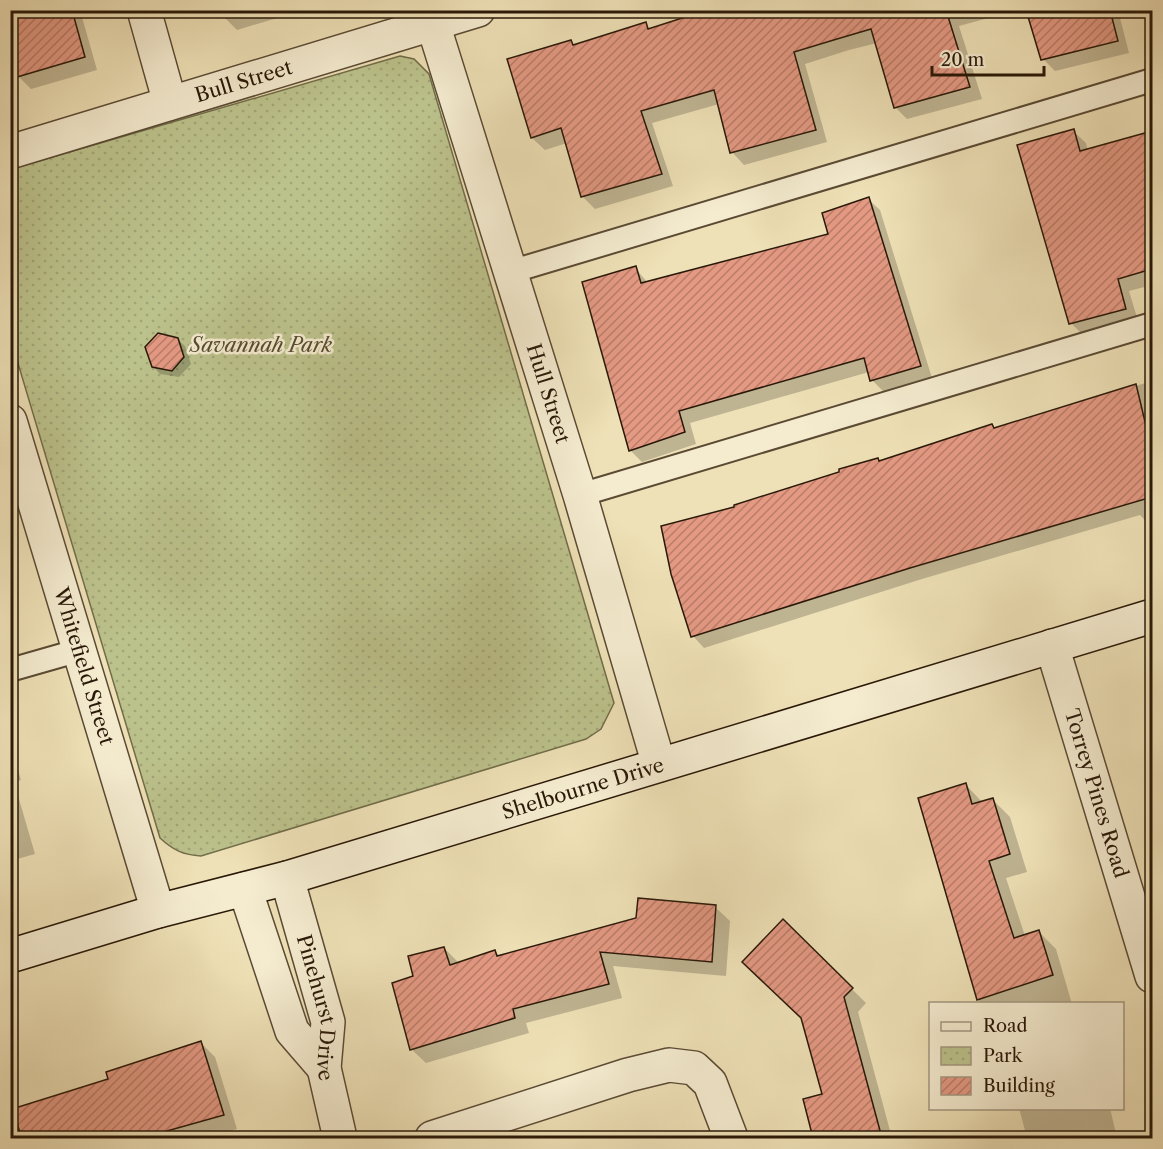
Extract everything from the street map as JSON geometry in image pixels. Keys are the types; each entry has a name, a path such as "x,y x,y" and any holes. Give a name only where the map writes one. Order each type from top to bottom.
{"street":[{"path":"144,10 170,103"},
{"name":"Bull Street","path":"10,152 170,103 431,17 478,10"},
{"name":"Hull Street","path":"431,17 580,495 659,765"},
{"name":"Whitefield Street","path":"11,424 158,911"},
{"name":"Shelbourne Drive","path":"10,956 158,911 287,878 1152,616"},
{"name":"Torrey Pines Road","path":"1052,646 1152,976"},
{"name":"Pinehurst Drive","path":"287,878 328,1022 324,1068 340,1138"},
{"path":"245,889 292,1031 324,1068"},
{"path":"432,1138 628,1075 669,1065 694,1068 699,1071 715,1093 731,1138"}],"lane":[{"path":"510,272 1152,80"},
{"path":"580,495 1152,324"},
{"path":"10,670 80,650"}],"green space":[{"name":"Savannah Park","path":"400,56 414,59 429,74 614,703 601,729 586,739 201,856 184,853 174,849 160,838 11,340 11,169"}],"building":[{"path":"10,10 72,10 85,57 17,77 10,53"},
{"path":"707,10 946,10 970,87 894,108 871,29 794,52 816,130 730,153 714,90 641,111 662,174 581,197 561,128 531,138 507,59 571,40 573,45 646,22 648,29"},
{"path":"1026,10 1110,10 1118,41 1041,60"},
{"path":"1074,129 1080,151 1152,131 1152,269 1118,279 1126,309 1069,324 1017,145"},
{"path":"869,197 921,366 870,381 864,358 679,411 685,432 629,451 582,282 636,266 641,283 828,234 822,213"},
{"path":"158,333 178,338 184,357 172,371 152,367 145,347"},
{"path":"1136,384 1152,451 1152,497 910,568 691,637 671,574 661,526 734,507 734,505 839,472 839,469 878,458 879,461 992,424 994,428"},
{"path":"966,783 972,804 993,798 1010,854 989,861 1014,938 1039,930 1053,975 977,1000 918,798"},
{"path":"638,898 716,905 712,962 600,952 609,984 513,1009 515,1018 410,1050 392,983 413,976 408,956 444,947 450,965 495,950 497,956 636,918"},
{"path":"783,919 853,988 844,997 882,1138 813,1138 803,1099 822,1094 801,1018 742,962"},
{"path":"201,1041 224,1115 142,1138 22,1138 12,1109 108,1079 106,1072"}]}
